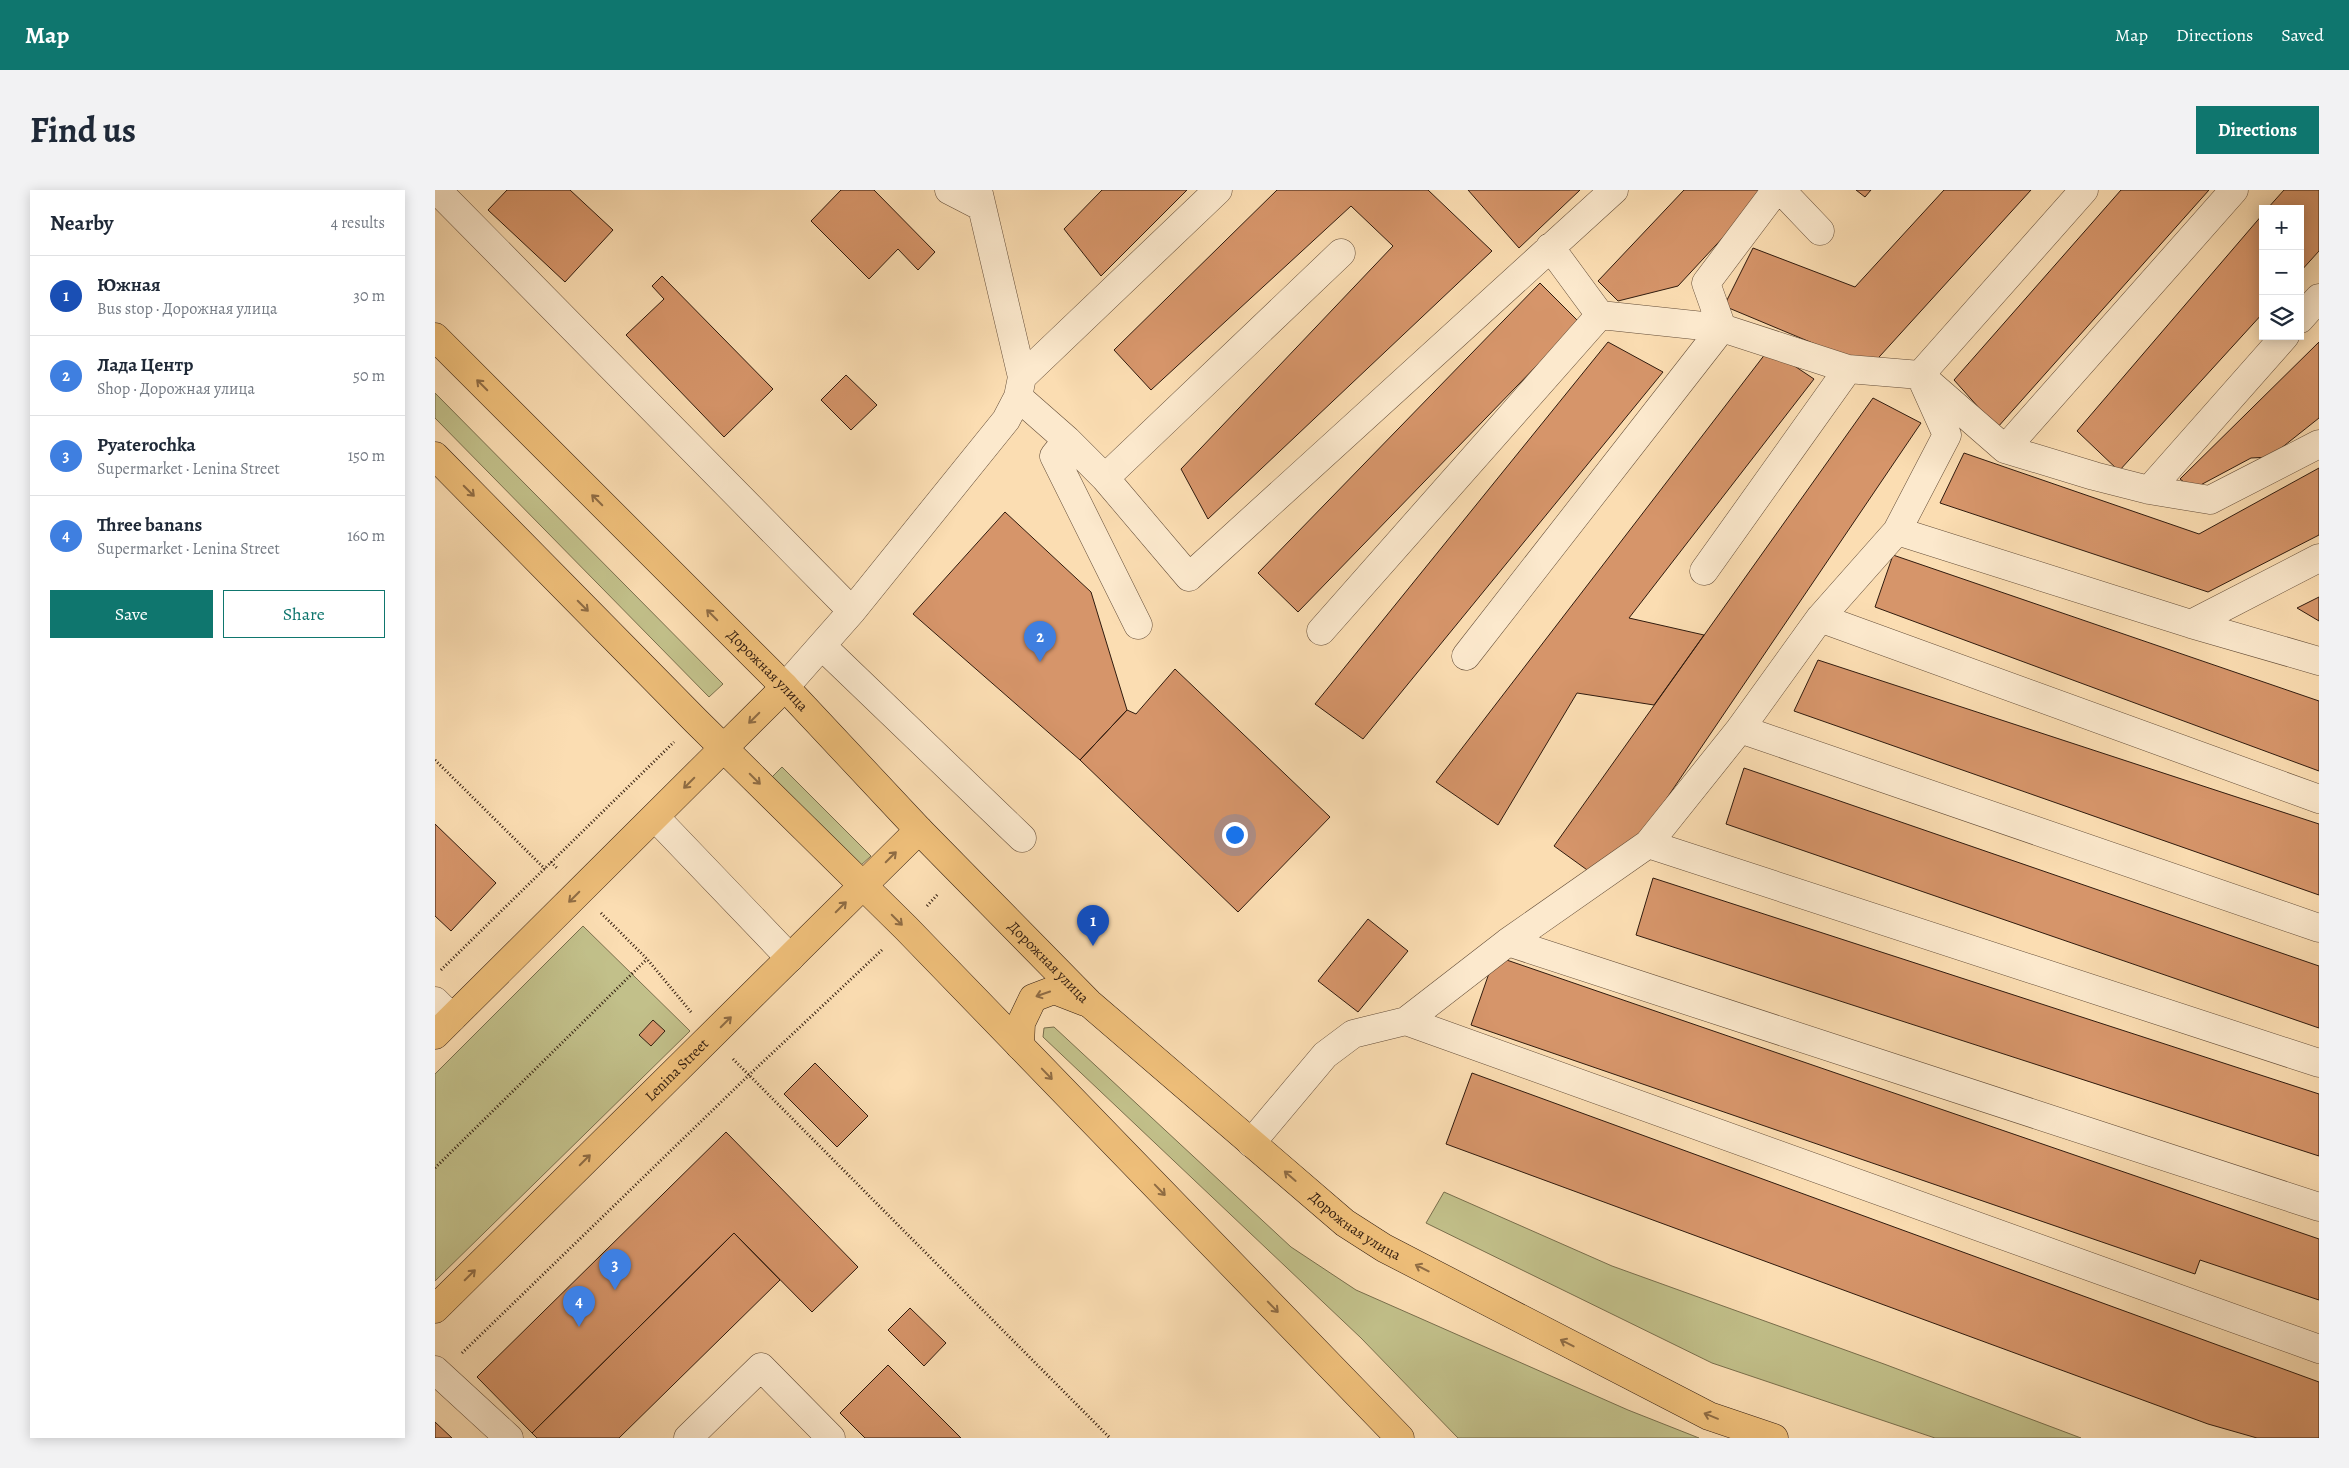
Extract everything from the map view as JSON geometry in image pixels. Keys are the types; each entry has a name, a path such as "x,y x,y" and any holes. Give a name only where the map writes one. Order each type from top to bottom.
{"main road":[{"name":"Дорожная улица","path":"435,337 785,687 919,830 1089,1003 1345,1223 1384,1248 1709,1416 1774,1438"},
{"path":"435,456 696,721 906,928 1400,1438"},
{"path":"441,1018 580,891 785,687"},
{"name":"Lenina Street","path":"435,1309 919,830"},
{"path":"1020,1046 1021,1023 1033,998 1054,990 1089,1003"}],"street":[{"path":"437,190 852,611"},
{"path":"949,190 987,196 1020,387 1067,440 1105,478 1189,577 1614,190"},
{"path":"785,687 852,611 1006,420 1020,387 1219,190"},
{"path":"1722,328 1706,283 1776,190"},
{"path":"1781,190 1820,230"},
{"path":"1920,375 2083,190"},
{"path":"2005,448 2233,190"},
{"path":"1550,247 1600,315 1722,328 1848,369 1920,375 2005,448 2094,476 2149,490 2210,500 2319,444"},
{"path":"1105,478 1341,253"},
{"path":"2304,315 2319,298"},
{"path":"1321,631 1600,315"},
{"path":"1466,656 1722,328"},
{"path":"2149,490 2281,340"},
{"path":"1704,571 1848,369"},
{"path":"1251,1143 1325,1055 1353,1034 1406,1021 1507,942 1648,844 1740,729 1820,618 1897,531 1947,436 1920,375"},
{"path":"1067,440 1054,456 1137,625"},
{"path":"1897,531 2191,624 2319,661"},
{"path":"2191,624 2319,558"},
{"path":"1820,618 2319,799"},
{"path":"822,646 1022,838"},
{"path":"1740,729 2319,928"},
{"path":"655,817 790,958"},
{"path":"1648,844 2319,1064"},
{"path":"1507,942 2319,1207"},
{"path":"1406,1021 2319,1349"},
{"path":"688,1438 761,1367 831,1438"},
{"path":"437,1373 509,1438"}],"path":[{"path":"435,976 696,721"},
{"path":"435,760 545,869"},
{"path":"551,862 647,959 710,1036 1111,1438"},
{"path":"437,1373 906,928 960,872"},
{"path":"435,1168 647,959"}],"shaded area":[{"path":"435,393 723,684 709,697 435,418"},
{"path":"782,767 871,856 860,866 771,778"},
{"path":"583,926 690,1031 435,1281 435,1074"},
{"path":"1054,1027 1291,1247 1356,1290 1628,1410 1699,1438 1458,1438 1361,1338 1043,1037 1044,1028"},
{"path":"1444,1192 1612,1266 1884,1364 2081,1438 1935,1438 1712,1363 1426,1223"}],"building":[{"path":"507,190 570,190 613,230 565,282 488,210"},
{"path":"841,190 874,190 935,252 918,270 898,249 869,279 811,221"},
{"path":"1102,190 1187,190 1101,276 1064,229"},
{"path":"1277,190 1428,190 1492,251 1208,519 1181,469 1393,246 1351,206 1151,390 1114,350"},
{"path":"1468,190 1580,190 1519,248"},
{"path":"1684,190 1767,190 1678,286 1618,301 1598,281"},
{"path":"1856,190 1871,190 1865,197"},
{"path":"1944,190 2031,190 1870,367 1724,306 1753,248 1855,287"},
{"path":"2121,190 2209,190 1997,428 1954,380"},
{"path":"2284,190 2319,190 2319,251 2304,268 2304,205 2271,205"},
{"path":"2259,219 2259,317 2119,471 2077,431"},
{"path":"662,276 773,389 724,437 626,335 664,299 652,286"},
{"path":"1540,283 1579,322 1298,612 1258,573"},
{"path":"1608,342 1663,372 1363,739 1315,704"},
{"path":"2319,342 2319,418 2270,457 2251,458 2193,489 2180,479"},
{"path":"1769,349 1814,379 1629,618 1704,635 1654,705 1577,693 1498,825 1436,782"},
{"path":"846,375 877,405 851,430 821,400"},
{"path":"1873,398 1921,423 1608,885 1554,846"},
{"path":"1964,453 2199,534 2319,468 2319,535 2208,592 1940,503"},
{"path":"1005,512 1091,592 1127,710 1080,760 913,614"},
{"path":"1893,555 2319,701 2319,771 1875,607"},
{"path":"2319,597 2319,621 2297,608"},
{"path":"1818,660 2319,824 2319,895 1794,711"},
{"path":"1175,669 1330,817 1238,912 1080,760 1127,710 1136,714"},
{"path":"1744,768 2319,966 2319,1028 1726,824"},
{"path":"435,824 496,883 451,931 435,916"},
{"path":"1653,878 2319,1094 2319,1156 1636,935"},
{"path":"1368,919 1408,951 1358,1012 1318,981"},
{"path":"1495,956 2319,1239 2319,1300 2200,1260 2195,1274 1471,1025"},
{"path":"653,1020 665,1031 651,1046 639,1035"},
{"path":"815,1063 868,1116 837,1147 784,1094"},
{"path":"1472,1073 2319,1382 2319,1438 2257,1438 2208,1424 1446,1144"},
{"path":"726,1132 858,1267 812,1312 734,1233 532,1433 477,1377"},
{"path":"734,1233 780,1280 619,1438 537,1438 532,1433"},
{"path":"910,1308 946,1343 924,1366 888,1330"},
{"path":"888,1365 961,1438 865,1438 840,1413"},
{"path":"435,1422 452,1438 435,1438"}],"place":[{"name":"Лада Центр","path":"1040,662"},
{"name":"Южная","path":"1093,946"},
{"name":"Pyaterochka","path":"615,1290"},
{"name":"Three banans","path":"579,1327"}]}
